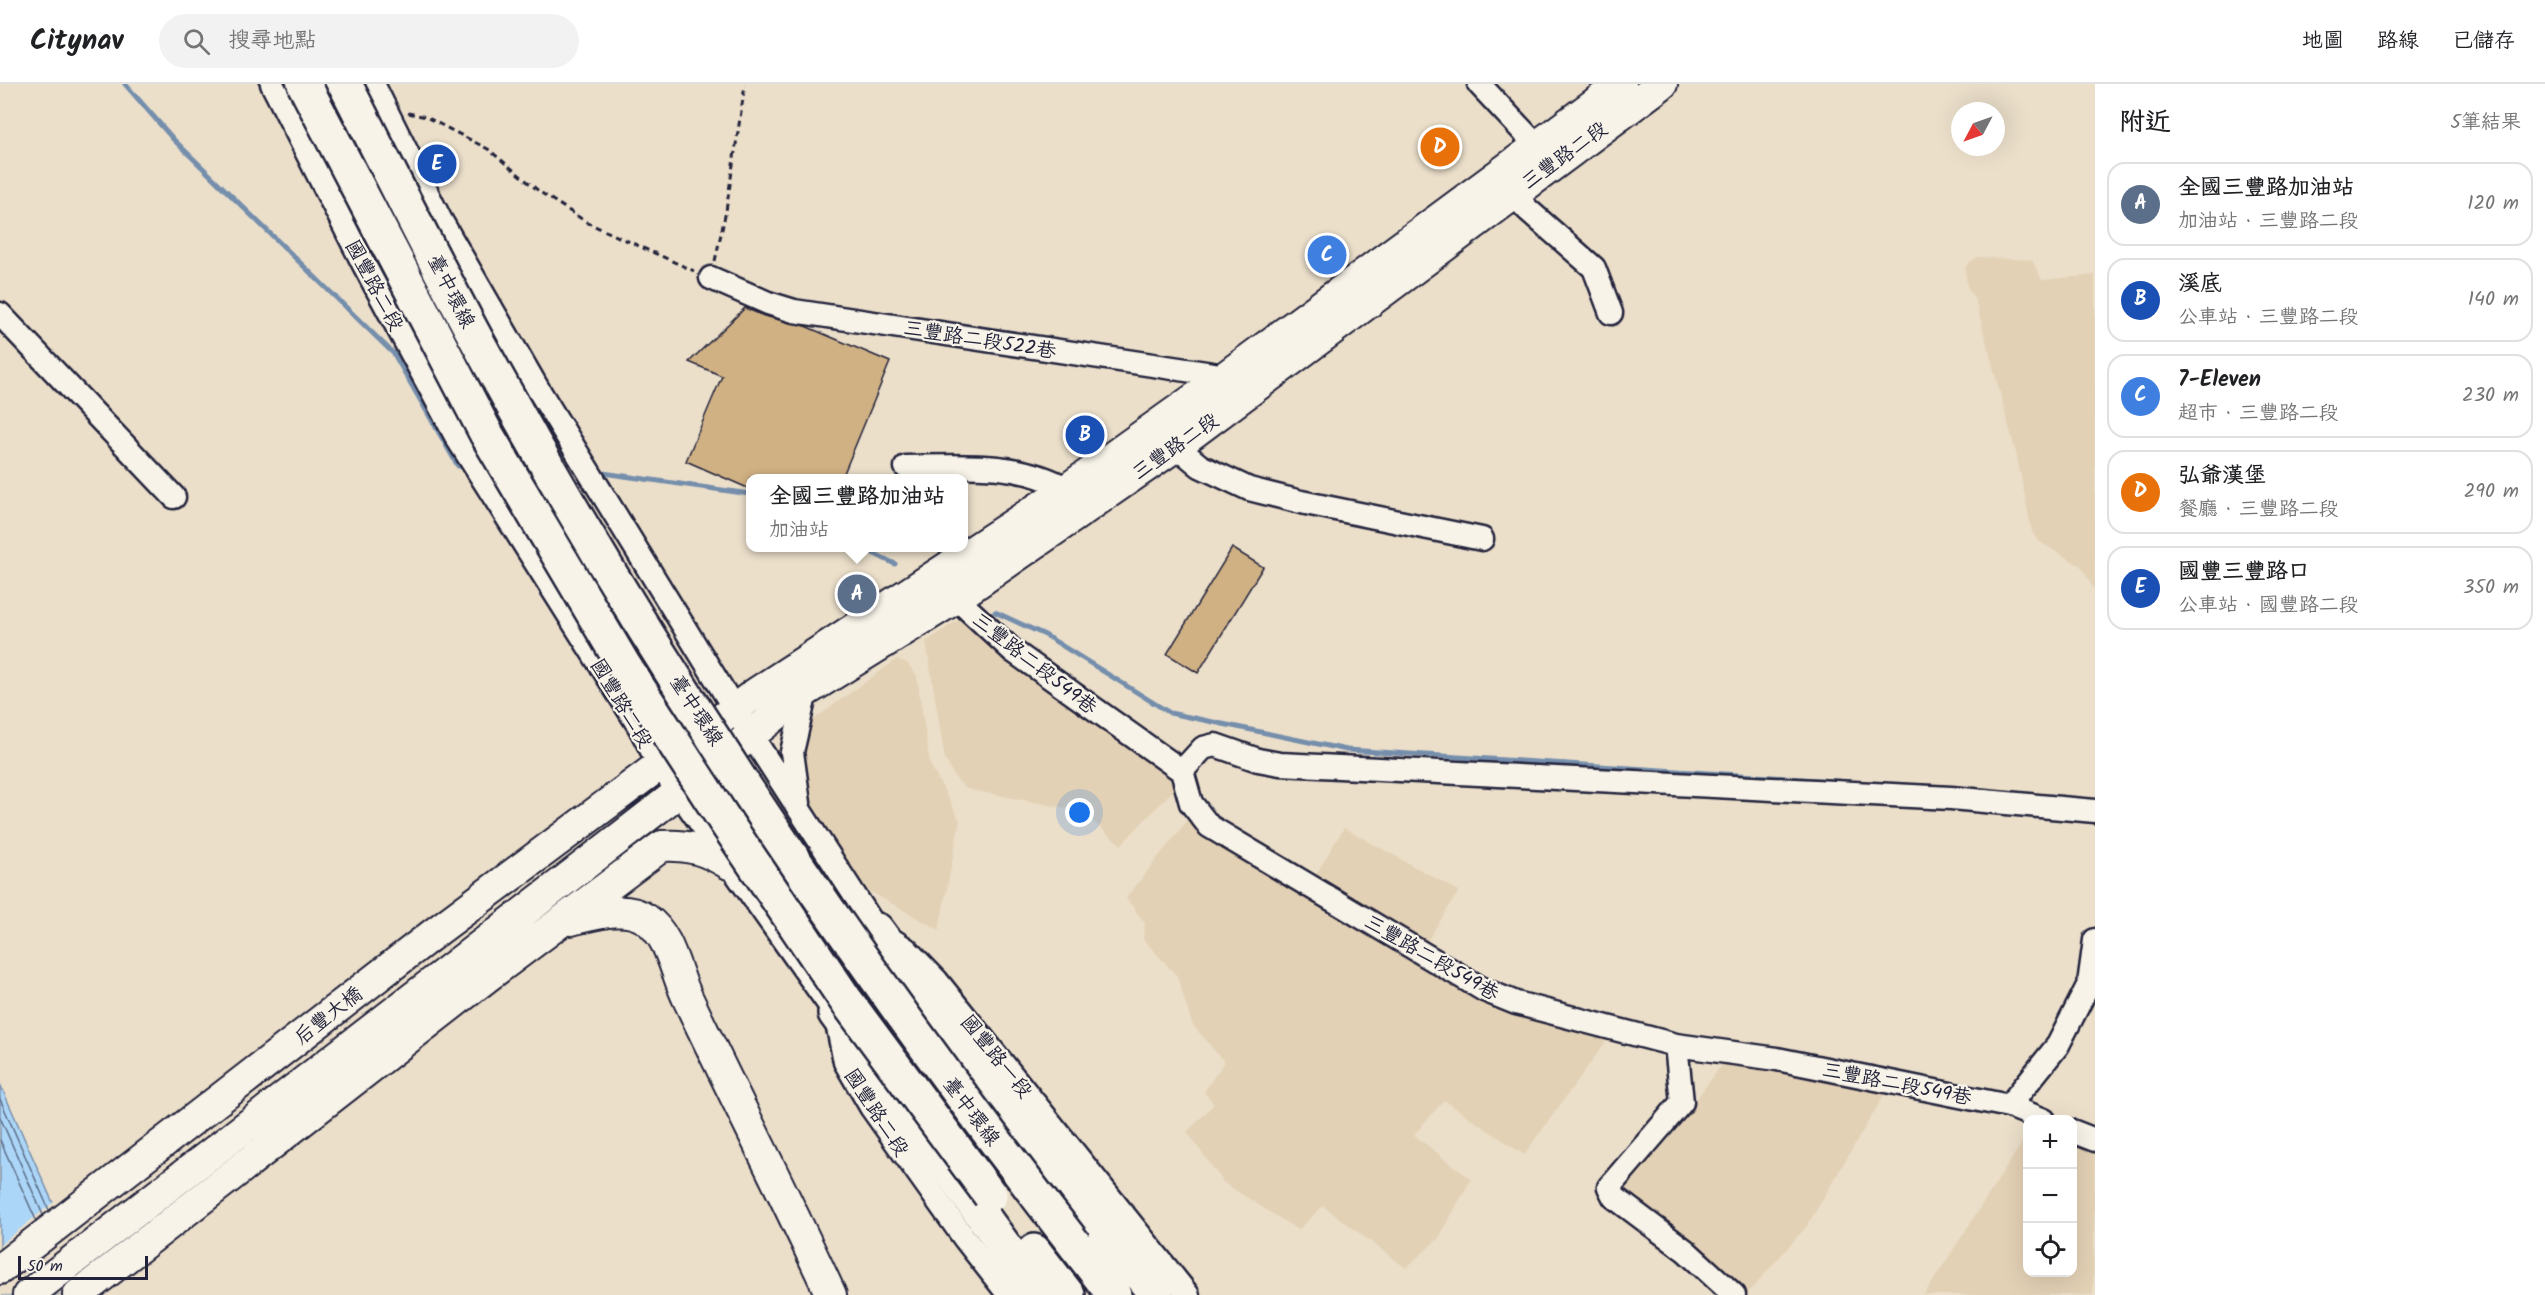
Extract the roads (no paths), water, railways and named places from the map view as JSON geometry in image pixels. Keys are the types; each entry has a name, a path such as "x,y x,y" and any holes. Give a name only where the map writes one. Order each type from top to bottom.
{"highway":[{"name":"臺中環線","path":"304,84 486,433 623,664 845,999 1068,1295"},
{"name":"臺中環線","path":"345,84 490,365 562,492 660,654 813,886 917,1037 979,1122 1114,1295"},
{"path":"702,754 826,938 841,956 855,966 933,1008"},
{"path":"877,930 933,1008 1156,1295"},
{"path":"835,1012 1040,1295"}],"main road":[{"name":"三豐路二段","path":"1504,184 1536,146 1621,84"},
{"name":"三豐路二段","path":"677,792 735,710 756,693 1067,489 1236,385 1504,184 1662,84"},
{"name":"三豐路二段","path":"660,766 702,754 751,735 806,691 956,598 1176,446 1236,385"},
{"name":"后豐大橋","path":"0,1269 433,934 660,766"},
{"name":"后豐大橋","path":"28,1295 677,792"},
{"path":"78,1295 662,846 680,845 704,849 729,864"},
{"path":"562,922 608,912 628,913 644,917 657,928 668,948 687,997 831,1295"}],"street":[{"name":"國豐路二段","path":"272,84 363,263 457,438 639,726 677,792 835,1012 845,1062 871,1107 965,1239 1009,1295"},
{"path":"323,84 482,388 635,648 702,754"},
{"path":"373,84 440,219 523,364 735,710 806,821"},
{"path":"1479,84 1536,146"},
{"path":"345,126 386,108"},
{"path":"1504,184 1594,268 1611,313"},
{"name":"三豐路二段522巷","path":"711,278 794,311 1236,385"},
{"path":"0,314 174,497"},
{"path":"482,388 523,364"},
{"path":"1176,446 1200,466 1249,489 1482,539"},
{"path":"906,467 1009,470 1048,477 1067,489"},
{"name":"三豐路二段549巷","path":"938,573 956,598 1013,651 1182,771 1191,803 1209,826 1484,990 1515,1003 1676,1045 1777,1059 2009,1106 2033,1115"},
{"path":"806,691 792,752 796,798 806,821"},
{"path":"1182,771 1203,748 1215,745 1258,760 1280,764 1951,798 2095,811"},
{"name":"國豐路一段","path":"806,821 877,930 906,949 937,981 1188,1295"},
{"path":"2009,1106 2058,1045 2089,984 2095,940"},
{"path":"1676,1045 1682,1102 1609,1187 1614,1197 1686,1251 1734,1295"},
{"path":"2077,1133 2095,1140"}],"water":[{"path":"0,1084 94,1295 0,1295"}],"waterway":[{"path":"125,84 174,140 394,354 458,466 467,467"},
{"path":"596,472 746,493"},
{"path":"871,552 895,564"},
{"path":"995,612 1045,635 1170,713 1347,750 1849,782"}],"place":[{"name":"弘爺漢堡","path":"1440,147"},
{"name":"國豐三豐路口","path":"437,164"},
{"name":"7-Eleven","path":"1327,255"},
{"name":"溪底","path":"1085,435"},
{"name":"全國三豐路加油站","path":"857,594"}]}
